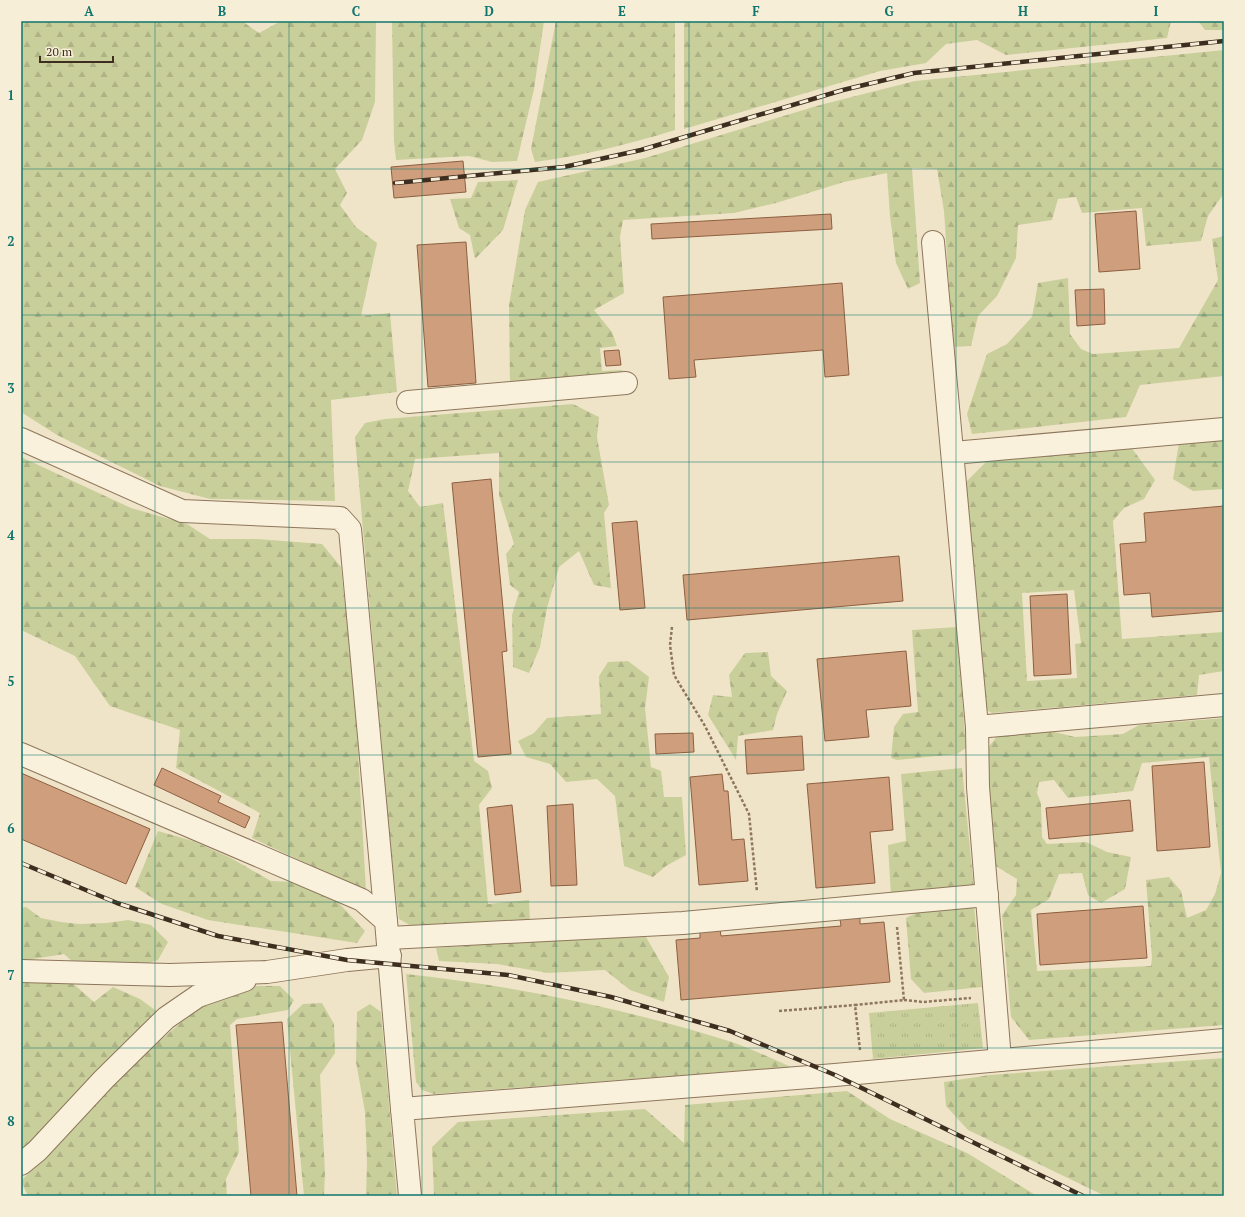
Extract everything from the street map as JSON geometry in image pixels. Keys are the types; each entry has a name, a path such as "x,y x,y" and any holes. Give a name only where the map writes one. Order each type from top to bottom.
{"lane":[{"path":"933,242 977,727 978,787 1000,1060"},
{"path":"408,402 626,383"},
{"path":"953,453 1224,429"},
{"path":"21,439 182,510 340,518 350,529 388,938 410,1196"},
{"path":"977,727 1224,705"},
{"path":"21,754 362,900 388,938"},
{"path":"21,971 170,975 267,972 347,960 388,938 636,926 759,917 987,895"},
{"path":"21,1164 37,1151 104,1079 166,1018 198,996 267,972"},
{"path":"402,1110 863,1072 1224,1040"}],"path":[{"path":"672,627 670,645 674,675 705,726 749,814 759,917"},
{"path":"895,904 904,1000"},
{"path":"779,1011 904,1000 923,1002 995,996"},
{"path":"855,1005 863,1072"}],"green space":[{"path":"21,21 242,21 259,33 281,21 376,21 375,102 362,140 335,169 347,193 340,205 356,227 377,243 361,316 390,313 397,392 331,400 335,501 210,499 160,486 57,435 21,412"},
{"path":"392,21 544,21 534,89 517,161 492,162 469,156 396,160 394,141"},
{"path":"556,21 675,21 675,130 606,149 535,162 531,149"},
{"path":"684,21 1171,21 1167,38 1006,55 977,40 946,44 926,63 880,71 684,129"},
{"path":"1198,21 1224,21 1224,30 1205,30"},
{"path":"1224,50 1224,197 1222,196 1208,216 1201,241 1146,246 1142,208 1082,213 1076,197 1058,199 1052,220 1018,225 1016,258 997,296 978,316 971,346 953,347 944,211 937,169 912,168 920,283 908,289 896,263 890,216 887,173 844,182 776,203 734,213 623,220 620,237 624,293 594,310 612,332 617,346 600,348 602,371 623,370 617,380 510,386 509,305 525,210 538,182 645,158 820,105 915,81"},
{"path":"518,180 503,230 475,259 470,235 459,228 450,199 471,198 478,182"},
{"path":"1224,236 1224,376 1140,385 1126,417 972,434 967,414 987,354 1007,344 1032,317 1038,283 1068,278 1070,334 1081,349 1093,354 1179,348 1218,280 1212,239"},
{"path":"573,404 599,417 597,437 609,505 604,513 611,588 594,585 579,551 559,567 547,608 540,647 529,673 513,667 512,615 519,592 510,585 506,554 514,544 499,495 499,453 415,459 408,491 420,507 443,503 474,761 488,771 492,788 479,805 488,904 529,900 530,923 415,928 399,919 391,855 355,437 365,423 385,419"},
{"path":"1224,440 1224,489 1193,491 1173,479 1179,443"},
{"path":"1131,447 1155,480 1144,499 1124,508 1113,521 1122,639 1224,632 1224,671 1199,675 1197,695 992,713 983,708 966,482 989,459","holes":["1074,590 1081,643 1075,644 1077,678 1027,681 1022,593"]},
{"path":"21,457 131,508 187,524 210,539 258,539 322,544 341,567 355,698 366,891 252,838 260,813 176,768 180,730 110,706 75,656 21,630"},
{"path":"957,627 966,748 957,754 897,760 891,758 894,727 903,714 918,712 912,630"},
{"path":"768,652 771,676 787,691 777,714 773,730 738,736 736,760 708,715 713,695 732,697 729,675 745,653"},
{"path":"628,661 649,677 645,708 651,767 661,771 664,797 682,797 686,855 666,866 653,877 624,866 615,796 597,779 566,782 550,764 526,757 518,741 534,733 547,718 601,714 599,676 608,662"},
{"path":"1224,718 1224,1025 1029,1040 1011,1017 1002,915 1016,895 1017,879 994,865 986,750 999,734 1046,730 1075,737 1123,734 1139,725","holes":["1209,757 1221,873 1215,894 1206,910 1187,918 1181,891 1169,877 1146,880 1152,958 1151,966 1037,971 1031,910 1049,899 1059,874 1082,873 1088,895 1101,903 1125,889 1131,857 1107,852 1086,842 1047,844 1042,837 1041,803 1037,793 1039,782 1054,780 1068,798 1133,791 1142,763"]},
{"path":"962,768 974,889 891,896 888,845 906,841 901,774"},
{"path":"158,831 193,841 231,858 271,881 296,882 335,899 365,931 357,943 208,920 162,904 135,887"},
{"path":"974,906 982,987 924,993 911,979 906,918 920,911"},
{"path":"26,907 41,918 61,922 79,924 106,923 128,920 151,925 168,942 158,960 139,966 77,966 64,954 21,961 21,908"},
{"path":"646,937 669,977 664,1002 630,990 605,970 548,973 497,964 439,961 436,948 546,940"},
{"path":"406,974 531,992 613,1009 735,1043 791,1067 434,1094 422,1090 416,1082"},
{"path":"21,980 69,980 94,1002 113,987 140,999 159,1013 21,1152"},
{"path":"252,986 280,986 294,1000 288,1010 237,1019 230,1025 239,1152 226,1179 227,1196 28,1196 21,1181 134,1063 185,1019 216,998"},
{"path":"322,1003 334,1024 335,1053 320,1075 325,1173 324,1196 304,1196 287,1019 303,1004"},
{"path":"978,1003 983,1048 873,1059 869,1013"},
{"path":"370,1004 381,1012 397,1196 366,1196 367,1162 365,1112 356,1062 357,1012"},
{"path":"1224,1058 1224,1196 1105,1196 968,1130 946,1106 944,1082 990,1075"},
{"path":"847,1091 890,1119 967,1153 1037,1196 434,1196 432,1147 458,1122 645,1109 684,1143 685,1105"}],"building":[{"path":"463,161 466,192 394,198 391,167"},
{"path":"1136,211 1140,269 1099,272 1095,214"},
{"path":"831,214 832,229 652,239 651,224"},
{"path":"466,242 476,383 428,387 417,245"},
{"path":"842,283 849,375 825,377 823,350 694,360 696,377 669,379 663,297"},
{"path":"1104,289 1105,324 1077,326 1075,290"},
{"path":"619,350 621,365 606,366 604,351"},
{"path":"491,479 507,651 502,652 511,754 478,757 452,483"},
{"path":"1224,506 1224,611 1152,617 1150,593 1124,595 1120,544 1146,542 1144,513"},
{"path":"637,521 645,608 620,610 612,523"},
{"path":"899,556 903,601 687,620 683,575"},
{"path":"1067,594 1071,674 1034,676 1030,596"},
{"path":"906,651 911,706 866,710 869,737 825,741 817,659"},
{"path":"693,733 694,752 656,754 655,734"},
{"path":"802,736 804,770 747,774 745,740"},
{"path":"1204,762 1210,847 1157,851 1152,766"},
{"path":"162,768 221,796 218,802 250,817 245,828 154,785"},
{"path":"21,773 150,829 126,884 21,839"},
{"path":"722,774 724,791 728,791 732,840 744,839 748,881 699,885 690,777"},
{"path":"889,777 893,830 870,832 875,883 816,888 807,784"},
{"path":"1130,800 1133,831 1049,839 1046,808"},
{"path":"573,804 577,885 551,886 547,806"},
{"path":"512,805 521,892 495,895 487,808"},
{"path":"1143,906 1147,958 1040,965 1037,914"},
{"path":"860,918 860,924 884,922 890,982 681,1000 676,940 700,938 700,931 720,929 721,936 841,926 840,919"},
{"path":"282,1022 297,1196 251,1196 236,1025"}],"railway":[{"path":"395,183 564,167 641,150 843,90 914,73 1224,41"},
{"path":"21,863 117,903 218,936 347,960 508,975 611,997 730,1031 835,1075 1083,1196"}]}
